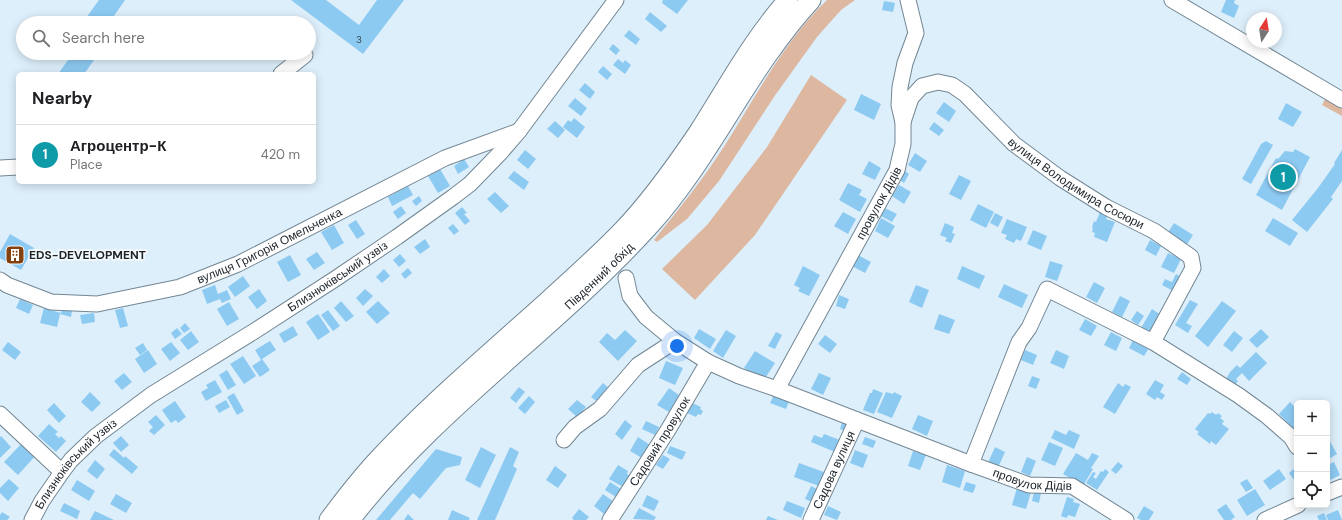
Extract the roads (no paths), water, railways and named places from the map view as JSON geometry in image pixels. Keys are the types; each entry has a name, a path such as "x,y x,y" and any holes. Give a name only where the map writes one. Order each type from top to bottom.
{"main road":[{"name":"Південний обхід","path":"329,520 372,466 429,408 594,258 623,230 650,200 697,133 763,32 788,0"},
{"name":"Південний обхід","path":"350,520 388,473 442,418 606,271 652,223 679,189 706,151 762,62 811,0"}],"street":[{"name":"Близнюківський узвіз","path":"32,520 42,501 71,460 96,436 152,395 336,279 454,197 470,184 520,131 616,0"},
{"name":"провулок Дідів","path":"778,389 897,170 903,144 903,122 899,105 900,87 905,63 916,34 908,0"},
{"path":"1172,0 1342,100"},
{"path":"284,72 299,60"},
{"name":"вулиця Володимира Сосюри","path":"903,122 911,98 922,86 938,82 952,85 965,94 1014,144 1060,178 1106,207 1154,231 1191,257 1193,268 1153,342"},
{"name":"вулиця Григорія Омельченка","path":"2,287 51,302 97,304 180,287 238,264 445,158 520,131"},
{"path":"0,168 16,167"},
{"name":"провулок Дідів","path":"626,278 630,296 646,317 675,341 708,362 739,376 778,389 1029,485 1072,486 1126,520"},
{"path":"971,464 1020,342 1029,328 1047,289 1153,342 1261,411 1291,437 1294,442"},
{"path":"564,440 575,427 600,409 638,365 675,341"},
{"name":"Садовий провулок","path":"610,520 668,430 708,362"},
{"path":"0,414 62,472"},
{"name":"Садова вулиця","path":"811,520 857,420"},
{"path":"1330,492 1342,487"},
{"path":"1265,520 1294,507"}],"place":[{"name":"Агроцентр-К","path":"1283,177"},
{"name":"EDS-DEVELOPMENT","path":"15,255"}]}
